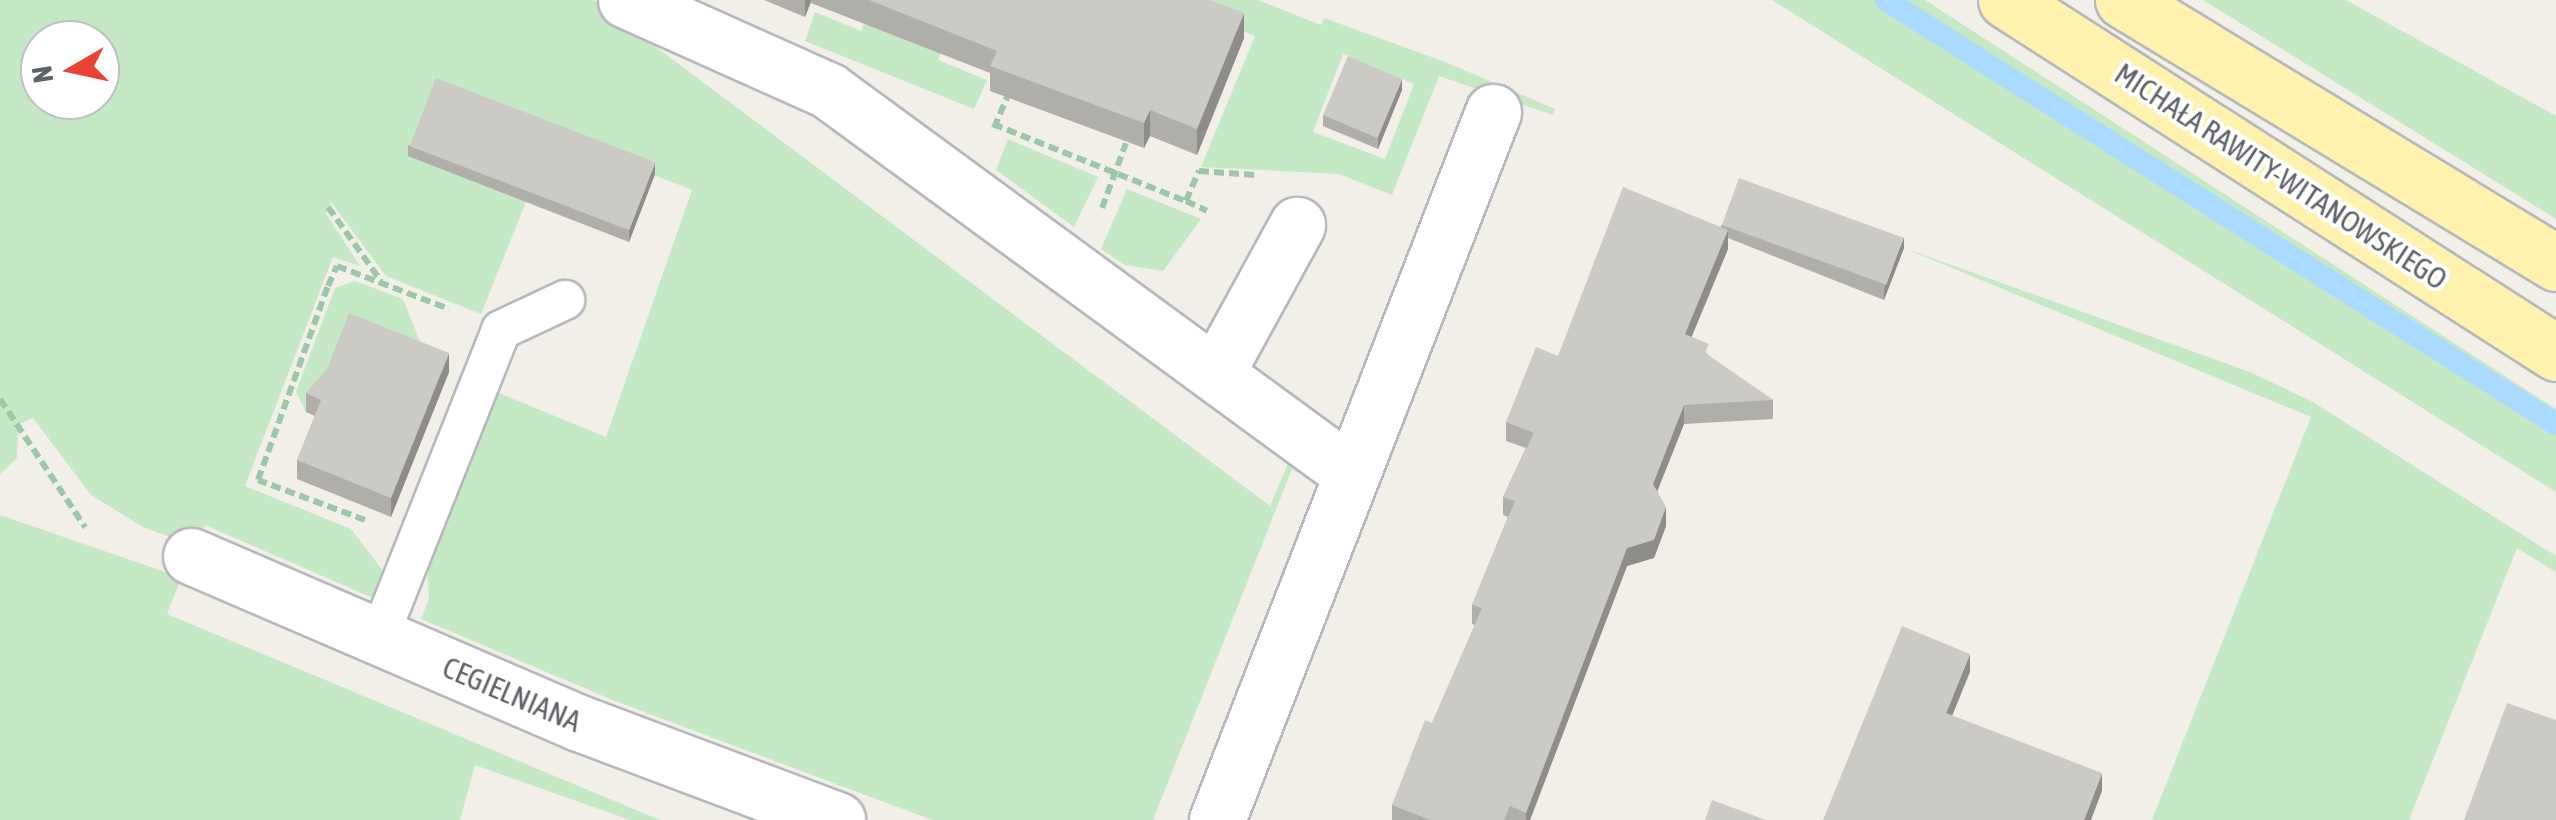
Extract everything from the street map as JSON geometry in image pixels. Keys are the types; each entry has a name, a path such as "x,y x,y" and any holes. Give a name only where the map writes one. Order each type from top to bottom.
{"main road":[{"name":"MICHAŁA RAWITY-WITANOWSKIEGO","path":"2006,0 2556,353"},
{"name":"MICHAŁA RAWITY-WITANOWSKIEGO","path":"2123,0 2556,263"}],"street":[{"path":"626,0 829,91 1119,309 1216,373 1352,474"},
{"path":"1217,820 1494,112"},
{"path":"1216,373 1298,224"},
{"name":"CEGIELNIANA","path":"191,556 379,637 837,820"}],"lane":[{"path":"379,637 501,330 566,300"}],"path":[{"path":"978,118 1208,211"},
{"path":"1093,228 1118,174 1126,143"},
{"path":"1186,201 1199,171 1272,177"},
{"path":"328,207 382,282"},
{"path":"418,541 258,480 338,266 501,330"},
{"path":"0,399 85,528"}],"green space":[{"path":"0,0 593,0 1270,506 1289,461 1292,469 1153,820 932,820 615,701 421,619 429,599 427,567 499,393 606,437 692,190 436,89 526,202 481,314 386,276 331,202 326,214 360,266 333,257 245,486 351,529 384,572 373,598 205,525 195,546 143,527 91,495 33,418 18,425 17,458 0,474"},
{"path":"874,0 961,7 938,60 987,80 974,109 805,41 815,12 861,31"},
{"path":"1166,0 1258,0 1321,25 1324,18 1445,62 1555,109 1553,115 1439,76 1392,195 1339,174 1201,167 1255,36","holes":["1343,54 1414,84 1385,159 1313,132"]},
{"path":"1772,0 1925,0 2556,409 2556,492"},
{"path":"2203,0 2346,0 2556,116 2556,219"},
{"path":"1008,139 1098,177 1074,227 996,170"},
{"path":"1127,189 1201,219 1163,271 1125,265 1101,249"},
{"path":"1904,248 2250,372 2313,402 2556,556 2556,572 2517,548 2409,820 2152,820 2311,417"},
{"path":"355,281 403,299 422,347 306,412 296,392 335,288"},
{"path":"0,515 171,574 180,581 167,614 660,820 630,820 475,765 460,820 0,820"}],"building":[{"path":"869,0 1210,0 1244,13 1197,129 1150,110 1144,123 990,66 997,51"},
{"path":"1348,56 1402,79 1377,138 1323,115"},
{"path":"436,78 655,162 629,230 410,146"},
{"path":"1739,178 1903,238 1886,285 1722,225"},
{"path":"1623,187 1728,230 1685,334 1709,344 1705,353 1773,400 1684,405 1653,484 1666,507 1654,540 1627,548 1526,813 1510,806 1504,820 1430,820 1392,805 1425,720 1432,723 1482,608 1472,605 1515,501 1503,497 1534,433 1506,422 1536,347 1558,356"},
{"path":"349,313 449,353 391,498 297,460 321,400 306,393 327,369"},
{"path":"1902,626 1970,654 1946,713 2102,773 2084,820 1823,820"},
{"path":"2507,703 2556,720 2556,820 2464,820"},
{"path":"1712,800 1766,820 1705,820"}],"waterway":[{"path":"1886,0 2556,424"}]}
